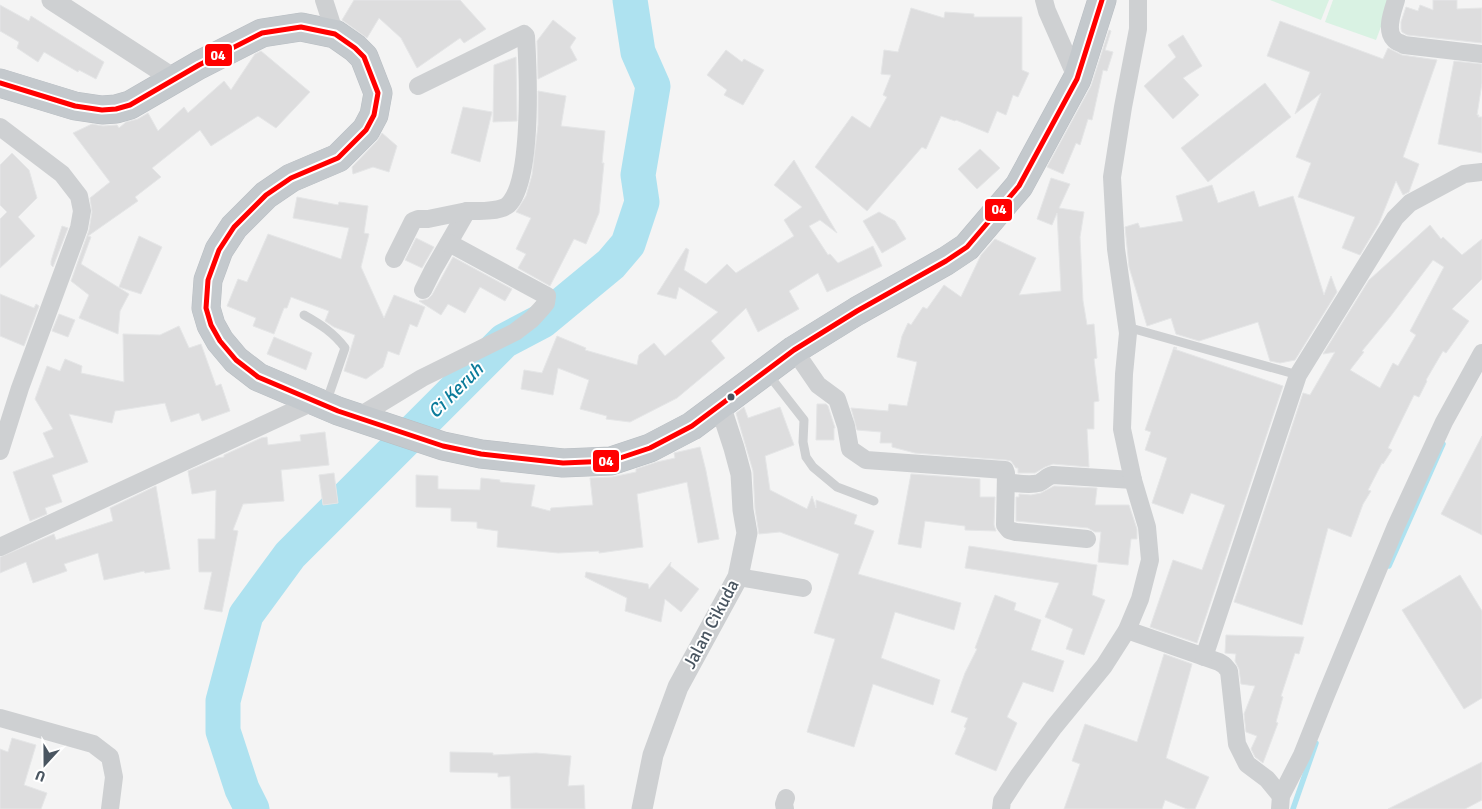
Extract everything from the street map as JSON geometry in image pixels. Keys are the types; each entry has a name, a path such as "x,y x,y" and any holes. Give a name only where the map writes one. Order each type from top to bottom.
{"highway":[{"path":"0,83 74,106 102,110 116,109 130,105 199,65 262,33 301,27 336,34 364,57 378,93 374,115 366,130 338,158 291,178 266,195 234,227 219,250 208,280 206,308 211,325 220,341 236,360 258,377 362,419 443,446 481,454 564,463 611,461 650,448 692,426 794,350 857,311 946,262 967,247 1019,186 1077,79 1102,0"}],"street":[{"path":"52,0 174,79"},
{"path":"324,0 336,34"},
{"path":"1044,0 1047,12 1077,79"},
{"path":"1000,809 1002,801 1054,727 1104,666 1127,630 1140,599 1150,560 1147,527 1132,480 1122,429 1128,333 1116,249 1112,177 1138,29 1138,0"},
{"path":"1396,0 1390,26 1394,40 1404,45 1482,54"},
{"path":"394,259 413,221 467,212 490,211 507,206 514,196 519,185 527,120 526,36 524,34 418,86"},
{"path":"0,127 62,174 79,196 82,211 80,228 20,388 0,451"},
{"path":"1204,657 1298,375 1395,218 1410,204 1464,174 1482,172"},
{"path":"424,290 433,270 467,212"},
{"path":"362,419 422,378 515,332 532,319 546,302 547,296 448,243"},
{"path":"794,350 818,385 836,398 846,426 850,449 866,460 1005,470 1005,524 1010,530 1088,539"},
{"path":"1280,802 1302,755 1396,526 1444,422 1482,352"},
{"path":"0,547 320,403"},
{"name":"Jalan Cikuda","path":"642,809 653,755 678,687 738,576 747,533 743,510 741,474 720,406"},
{"path":"1006,482 1030,484 1041,482 1049,475 1132,480"},
{"path":"738,576 803,588"},
{"path":"1127,630 1224,665 1228,671 1237,744 1247,764 1267,779 1280,802"},
{"path":"0,718 93,744 110,757 114,777 110,809"}],"lane":[{"path":"304,314 326,327 345,348 320,403"},
{"path":"1126,326 1298,375"},
{"path":"767,371 804,420 803,442 806,456 813,466 837,487 874,500"}],"green space":[{"path":"1270,0 1329,0 1321,20"},
{"path":"1333,0 1391,0 1376,40 1325,22"}],"building":[{"path":"354,0 460,0 486,29 464,43 460,38 417,68 401,38 379,18 367,38 342,20"},
{"path":"1433,0 1457,0 1457,9 1482,8 1482,43 1407,35 1402,32 1401,22 1406,7 1418,11 1420,5 1433,10"},
{"path":"0,5 29,21 31,16 104,62 96,79 79,70 78,72 44,52 38,62 17,48 19,42 0,31"},
{"path":"911,8 944,18 945,12 974,14 974,17 1022,17 1022,70 1029,73 1018,97 1013,95 1006,115 997,111 988,133 941,116 926,149 922,147 867,211 815,167 852,116 870,128 887,97 883,95 891,75 881,74 884,50 898,52"},
{"path":"553,20 576,38 570,47 577,60 538,79 537,41"},
{"path":"1280,21 1383,59 1388,48 1402,55 1437,60 1403,157 1419,164 1409,192 1403,195 1396,181 1379,223 1360,255 1342,248 1355,217 1298,197 1311,163 1296,157 1321,93 1295,114 1310,72 1267,56"},
{"path":"1109,30 1111,31 1105,50 1113,52 1107,71 1103,70 1092,120 1088,119 1080,145 1076,143 1063,174 1047,167 1091,86"},
{"path":"1183,35 1202,66 1183,78 1199,95 1173,119 1144,86 1176,57 1168,45"},
{"path":"726,50 742,62 744,59 764,70 743,105 724,95 727,90 707,75"},
{"path":"261,51 310,92 276,128 258,116 211,146 200,130 152,168 161,177 135,197 138,201 88,236 91,237 81,264 129,294 120,311 118,334 79,318 89,295 71,281 89,230 92,212 90,198 110,182 73,133 92,124 103,126 117,125 119,128 126,122 138,119 148,113 158,131 184,107 188,113 224,81 231,90 255,54"},
{"path":"516,57 517,121 493,122 494,65"},
{"path":"1454,61 1482,64 1482,83 1477,115 1482,117 1482,153 1438,144"},
{"path":"1265,83 1291,117 1208,182 1181,148"},
{"path":"538,91 566,96 561,126 605,131 599,213 586,244 574,239 550,286 518,268 526,254 516,249 531,218 516,212 526,196 532,175 538,125"},
{"path":"463,107 492,112 480,162 451,153"},
{"path":"382,133 397,146 389,172 373,167 353,174 352,167 377,141"},
{"path":"980,149 1000,168 977,189 958,169"},
{"path":"12,153 29,170 37,198 18,217 35,236 0,268 0,219 7,212 0,205 0,165"},
{"path":"794,160 837,233 820,220 809,226 828,255 830,254 838,263 873,246 882,266 827,292 818,273 789,291 799,309 758,332 746,308 711,341 725,358 677,398 630,422 606,419 607,416 580,409 589,380 558,368 553,395 521,389 524,370 542,373 557,336 586,348 585,350 637,365 639,355 654,343 665,356 718,312 679,287 676,299 657,294 686,248 689,250 684,270 706,284 727,264 736,273 794,236 784,220 802,207 774,185"},
{"path":"1051,178 1070,184 1059,208 1084,212 1080,237 1083,301 1087,325 1094,324 1097,358 1094,359 1099,401 1094,402 1094,429 1087,429 1089,467 1053,464 1035,473 1018,473 1018,468 1011,461 915,453 892,447 892,443 880,443 881,432 857,430 851,408 888,411 889,404 907,406 917,362 897,357 902,336 908,323 911,325 923,307 927,309 944,285 961,297 981,255 995,239 1036,258 1019,295 1061,291 1057,213 1052,225 1037,219"},
{"path":"1212,185 1218,203 1254,191 1259,207 1293,196 1324,295 1331,276 1337,292 1295,360 1280,363 1270,361 1258,322 1199,341 1176,334 1171,318 1147,326 1129,267 1125,227 1138,223 1140,228 1183,221 1176,196"},
{"path":"297,197 338,205 339,202 368,206 364,233 369,234 361,267 384,318 394,295 425,307 417,327 410,324 399,355 388,351 383,367 366,379 344,371 355,335 334,327 325,321 329,311 291,297 287,308 284,308 274,334 253,326 256,318 227,306 238,279 247,282 268,234 341,259 349,228 293,218"},
{"path":"879,212 895,221 906,239 882,253 863,221"},
{"path":"1430,225 1441,239 1443,237 1462,255 1482,239 1482,279 1452,309 1469,321 1446,353 1443,351 1426,380 1419,397 1414,395 1388,448 1392,450 1382,463 1368,490 1371,491 1363,504 1351,537 1328,528 1302,625 1234,602 1303,393 1310,395 1335,352 1323,354 1369,280","holes":["1433,260 1444,267 1410,331 1416,335 1398,366 1393,363 1380,388 1350,370 1364,352 1362,351"]},
{"path":"62,226 68,228 53,267 51,261"},
{"path":"139,236 162,247 141,294 119,287"},
{"path":"416,238 434,247 422,268 405,260"},
{"path":"453,257 512,289 505,301 480,287 465,313 448,304 441,315 419,301 428,299 432,295"},
{"path":"0,294 34,308 36,304 39,306 24,346 0,336"},
{"path":"59,314 75,320 68,337 52,331"},
{"path":"179,326 189,348 201,344 216,386 221,384 230,411 202,421 199,413 171,422 165,403 115,411 112,423 69,414 88,462 52,475 62,502 45,508 47,514 30,521 13,472 54,457 43,433 53,429 35,399 47,366 60,371 65,359 82,366 81,373 124,382 123,334 160,335"},
{"path":"274,337 312,353 306,370 267,354"},
{"path":"1174,347 1177,348 1174,349 1283,386 1197,643 1150,627 1173,560 1202,570 1225,505 1191,493 1183,514 1152,503 1167,458 1145,450 1151,432 1145,430"},
{"path":"817,404 826,404 828,406 835,428 834,440 816,440"},
{"path":"744,407 748,418 780,407 794,445 765,456 770,490 807,509 812,496 816,508 816,500 857,515 854,524 874,531 858,574 961,603 954,630 895,612 881,658 940,680 933,705 873,684 854,747 807,732 835,639 814,633 839,554 780,532 759,534 755,509 753,471 736,413"},
{"path":"325,432 329,465 281,470 284,501 243,504 233,530 238,531 222,612 204,609 212,572 199,572 198,539 215,539 216,490 192,494 188,471 224,457 224,455 261,438 267,437 268,445 301,441 300,435"},
{"path":"1482,436 1482,535 1441,514"},
{"path":"700,447 719,539 698,543 687,482 637,494 643,547 599,553 599,551 558,553 497,547 498,531 477,528 477,522 451,521 451,508 416,507 416,475 438,476 438,489 480,490 481,478 500,480 500,482 535,485 531,506 550,511 551,508 593,505 590,478 612,477 636,472 636,469 675,458 674,453"},
{"path":"334,473 338,503 323,505 319,475"},
{"path":"911,474 980,479 980,497 995,497 994,525 996,531 965,530 965,526 925,521 921,548 898,544"},
{"path":"156,486 170,569 145,573 144,571 104,580 98,553 64,564 67,571 33,583 26,562 0,573 0,557 54,534 56,540 113,521 110,508"},
{"path":"1054,486 1097,488 1095,505 1129,505 1137,529 1137,539 1131,539 1128,565 1098,562 1101,532 1095,532 1088,528 1016,521 1016,497 1019,497 1019,494 1031,495 1041,493"},
{"path":"969,546 1097,565 1092,595 1105,600 1084,655 1066,649 1073,629 1045,617 1059,583 965,568"},
{"path":"671,562 670,566 699,589 681,612 665,599 661,622 625,611 627,598 585,577 586,572 648,584 649,589"},
{"path":"1460,575 1482,611 1482,698 1464,709 1402,610"},
{"path":"995,595 1016,603 1014,610 1041,620 1031,650 1064,661 1053,692 1023,682 1007,717 1017,723 996,771 955,754 966,728 964,727 968,718 951,712 965,673 977,649 975,648"},
{"path":"1226,635 1304,637 1299,654 1295,653 1281,696 1283,697 1276,722 1278,723 1263,763 1255,757 1251,749 1257,736 1246,732 1244,714 1255,686 1241,684 1239,669 1235,661 1236,654 1225,653"},
{"path":"1164,654 1192,664 1166,758 1209,777 1195,809 1187,809 1165,800 1162,809 1064,809 1080,764 1072,761 1085,724 1137,742"},
{"path":"12,738 36,745 24,785 47,793 41,809 0,809 0,749 8,752"},
{"path":"450,752 493,753 493,755 536,753 571,756 568,786 584,785 585,809 511,809 510,776 498,777 498,773 450,772"},
{"path":"1482,762 1482,800 1465,809 1388,809"}],"waterway":[{"name":"Ci Keruh","path":"252,809 242,789 223,731 223,701 246,615 290,555 504,341 542,321 611,264 628,244 642,202 638,175 653,86 638,52 630,0"},
{"path":"1389,566 1443,444"},
{"path":"1293,809 1316,743"}],"transit line":[{"name":"04","path":"0,83 75,106 102,110 116,109 130,105 199,65 262,33 301,27 335,34 364,57 378,93 374,115 366,130 338,158 291,178 266,195 234,227 219,250 208,280 206,308 211,325 220,341 236,360 258,377 338,411 443,446 481,454 563,463 611,461 650,448 692,426 794,350 967,247 1019,186 1077,79 1102,0"}]}
